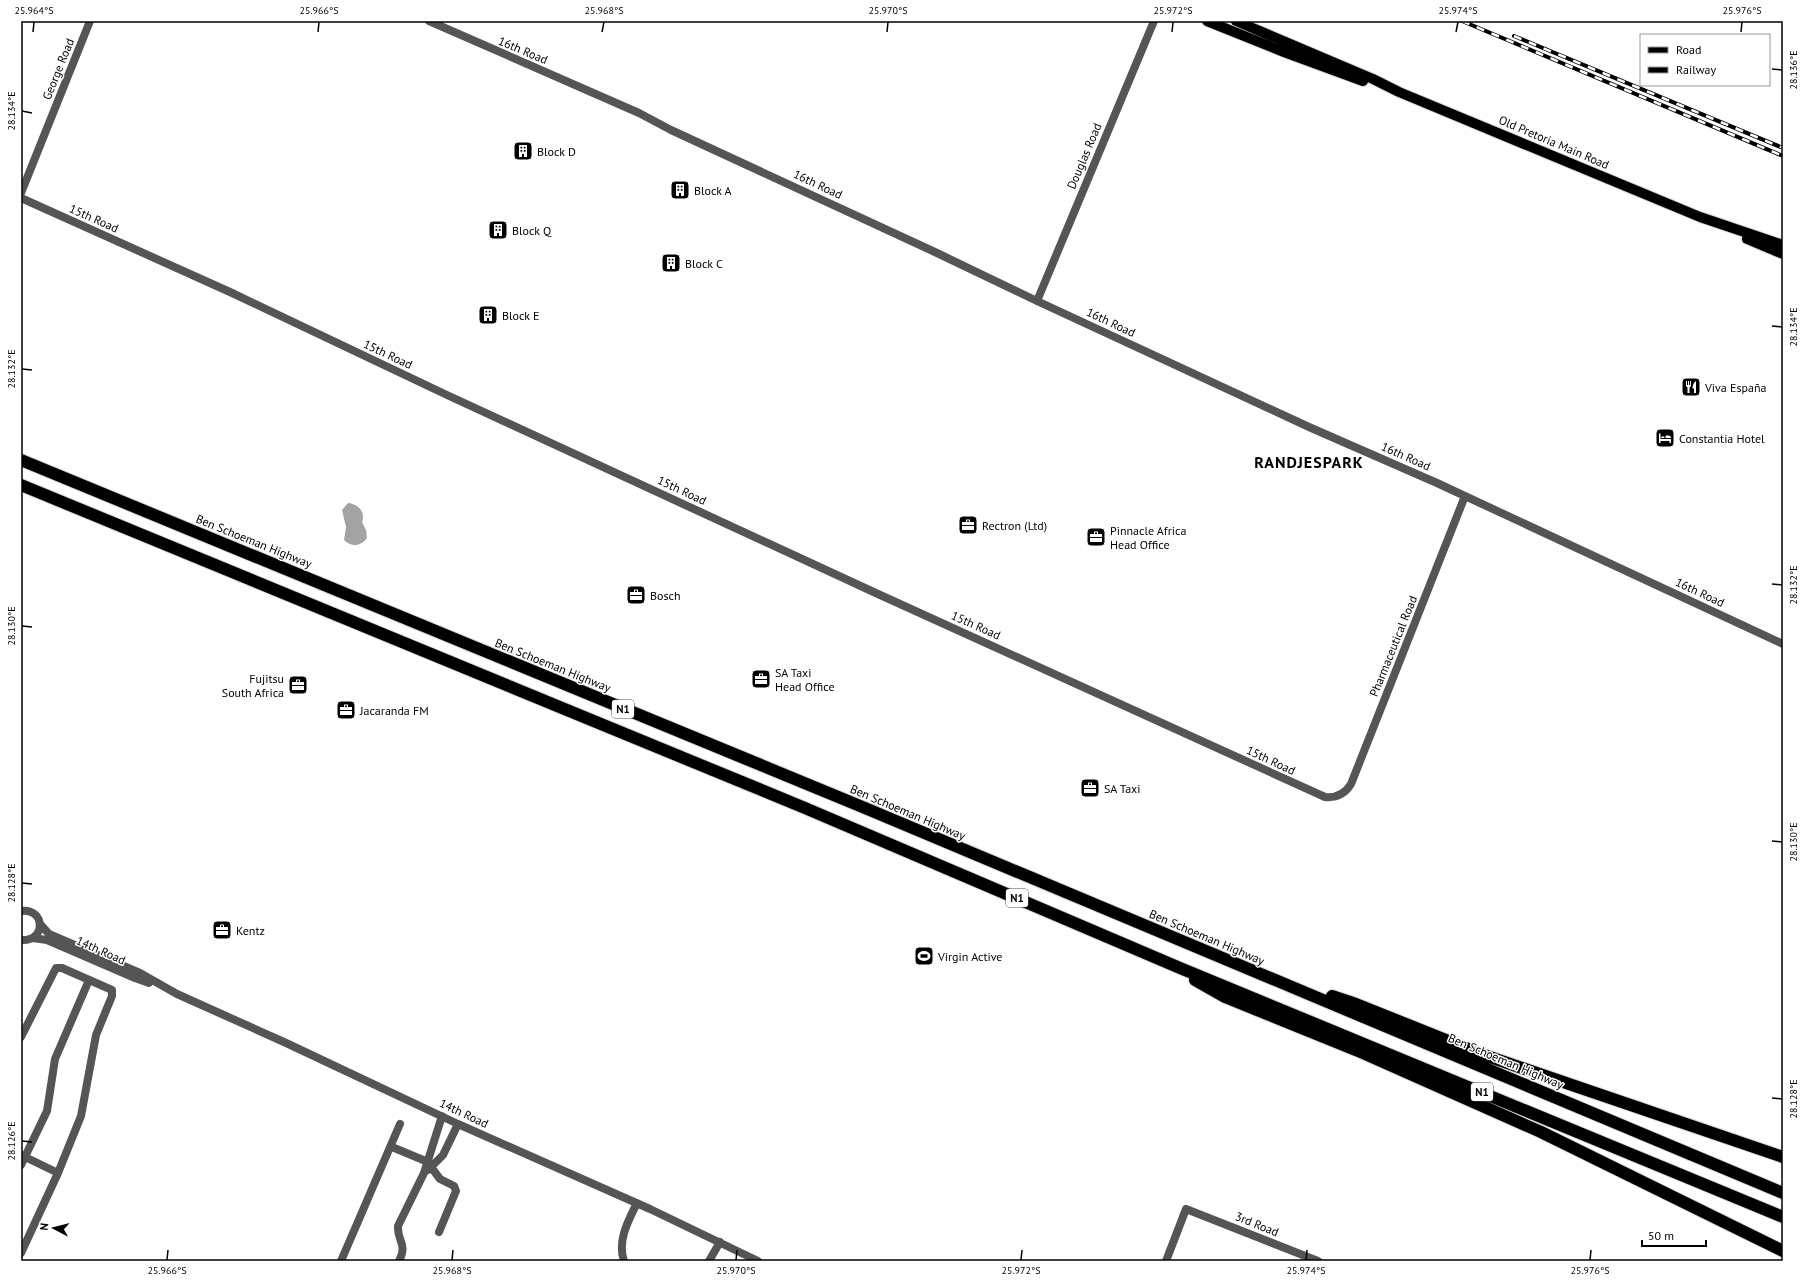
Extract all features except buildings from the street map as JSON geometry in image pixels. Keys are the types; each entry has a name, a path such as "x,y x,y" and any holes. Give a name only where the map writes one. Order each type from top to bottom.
{"highway":[{"name":"Ben Schoeman Highway","path":"21,460 1297,989 1783,1193"},
{"name":"N1","path":"21,485 811,810 1180,968 1783,1217"},
{"path":"1180,968 1202,985 1225,997 1362,1053 1491,1109 1605,1163 1783,1251"},
{"path":"1297,989 1346,1000 1481,1054 1783,1157"}],"main road":[{"name":"Old Pretoria Main Road","path":"1207,21 1331,70 1399,92"},
{"name":"Old Pretoria Main Road","path":"1236,21 1373,79 1399,92 1700,217 1783,245"},
{"name":"Old Pretoria Main Road","path":"1700,217 1721,228 1783,254"}],"street":[{"name":"George Road","path":"21,193 90,21"},
{"name":"16th Road","path":"430,21 632,110 671,130 1037,301 1309,427 1466,496 1783,644"},
{"name":"Douglas Road","path":"1037,301 1154,21"},
{"name":"15th Road","path":"21,198 230,292 447,395 1287,781 1325,797 1335,797"},
{"name":"Pharmaceutical Road","path":"1335,797 1344,793 1351,784 1466,496"},
{"name":"14th Road","path":"21,911 35,914 40,924 50,934 140,973 160,986"},
{"path":"25,941 38,932 40,924"},
{"name":"14th Road","path":"25,941 47,940 135,978 160,986 458,1124 637,1203 758,1261"},
{"path":"21,1037 56,968 62,968 112,990 113,993 96,1035 82,1116 58,1173 21,1253"},
{"path":"21,1165 23,1156 47,1111 55,1059 89,980"},
{"path":"399,1261 404,1250 398,1232 398,1226 429,1164 442,1116"},
{"path":"341,1261 349,1245 356,1224 392,1147 400,1124"},
{"path":"429,1164 444,1155 458,1124"},
{"path":"392,1147 429,1164 440,1179 454,1186 456,1191 439,1232"},
{"path":"23,1156 58,1173"},
{"path":"624,1261 622,1250 625,1227 637,1203"},
{"name":"3rd Road","path":"1166,1261 1186,1209 1318,1261"},
{"path":"709,1261 720,1242"}],"shaded area":[{"path":"348,503 355,505 362,512 362,522 366,530 367,538 365,541 356,545 347,543 344,540 346,527 342,510"}],"railway":[{"path":"1462,21 1783,156"},
{"path":"1514,36 1783,148"}],"place":[{"name":"Block D","path":"523,151"},
{"name":"Block A","path":"680,190"},
{"name":"Block Q","path":"498,230"},
{"name":"Block C","path":"671,263"},
{"name":"Block E","path":"488,315"},
{"name":"Viva España","path":"1691,387"},
{"name":"Constantia Hotel","path":"1665,438"},
{"name":"Rectron (Ltd)","path":"968,525"},
{"name":"Pinnacle Africa Head Office","path":"1096,537"},
{"name":"Bosch","path":"636,595"},
{"name":"SA Taxi Head Office","path":"761,679"},
{"name":"Fujitsu South Africa","path":"298,685"},
{"name":"Jacaranda FM","path":"346,710"},
{"name":"SA Taxi","path":"1090,788"},
{"name":"Kentz","path":"222,930"},
{"name":"Virgin Active","path":"924,956"}],"district":[{"name":"RANDJESPARK","path":"1309,462"}]}
